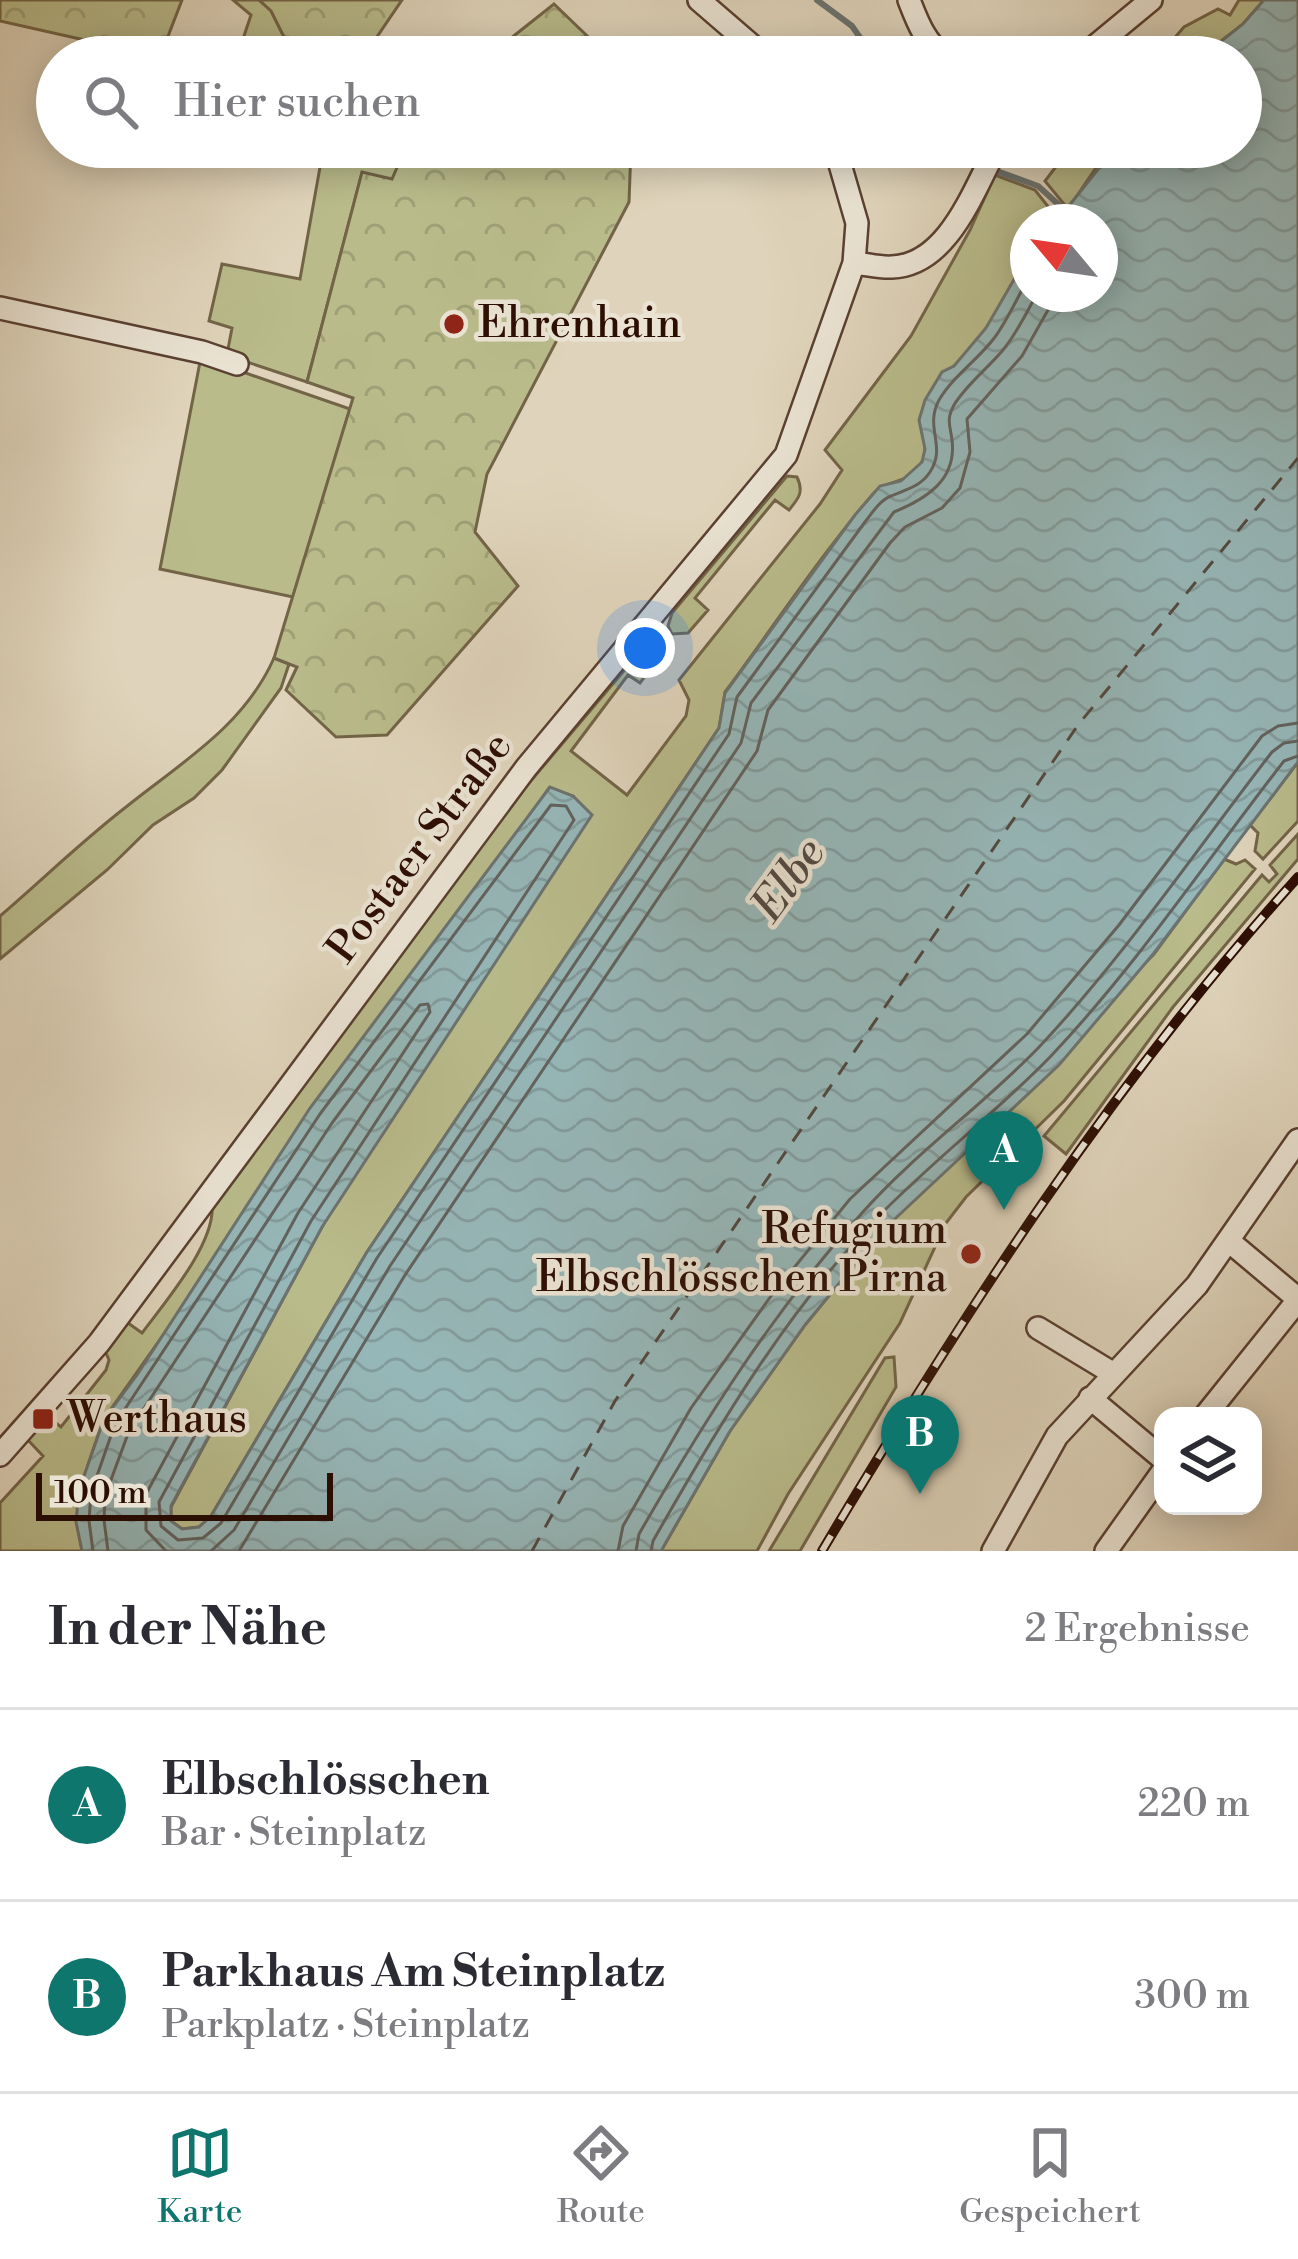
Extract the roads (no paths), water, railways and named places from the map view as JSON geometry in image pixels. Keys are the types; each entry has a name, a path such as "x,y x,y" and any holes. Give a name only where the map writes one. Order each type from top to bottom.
{"street":[{"path":"699,0 741,36"},
{"path":"909,0 926,36"},
{"path":"1107,36 1151,0"},
{"name":"Postaer Straße","path":"0,1455 99,1342 526,768 786,454 854,262 857,223 841,168"},
{"path":"854,262 893,268 933,250 946,238 985,168"},
{"path":"0,308 202,352 237,364"},
{"path":"993,1551 1058,1436 1184,1300 1230,1242 1298,1140"},
{"path":"1211,1407 1298,1300 1230,1242"},
{"path":"1038,1328 1114,1374"},
{"path":"1090,1398 1154,1451"},
{"path":"1106,1551 1154,1484"}],"water":[{"name":"Elbe","path":"1264,0 1298,0 1298,762 1154,953 1059,1065 882,1231 805,1325 730,1431 661,1551 82,1551 76,1522 79,1490 104,1419 310,1108 550,787 573,796 592,815 322,1227 171,1506 171,1521 182,1529 199,1527 211,1516 367,1252 719,728 725,693 855,515 880,486 901,481 922,462 925,449 919,420 942,372 954,366 986,328 1010,287 1010,312 1118,312 1118,204 1070,204 1099,168 1262,168 1262,36 1228,36"}],"waterway":[{"path":"817,0 859,36"},
{"path":"988,168 1038,186 1058,204"}],"railway":[{"path":"822,1551 1043,1202 1165,1036 1298,877"}],"place":[{"name":"Ehrenhain","path":"454,324"},
{"name":"Elbschlösschen","path":"1004,1210"},
{"name":"Refugium Elbschlösschen Pirna","path":"971,1254"},
{"name":"Werthaus","path":"43,1419"},
{"name":"Parkhaus Am Steinplatz","path":"920,1494"}]}
